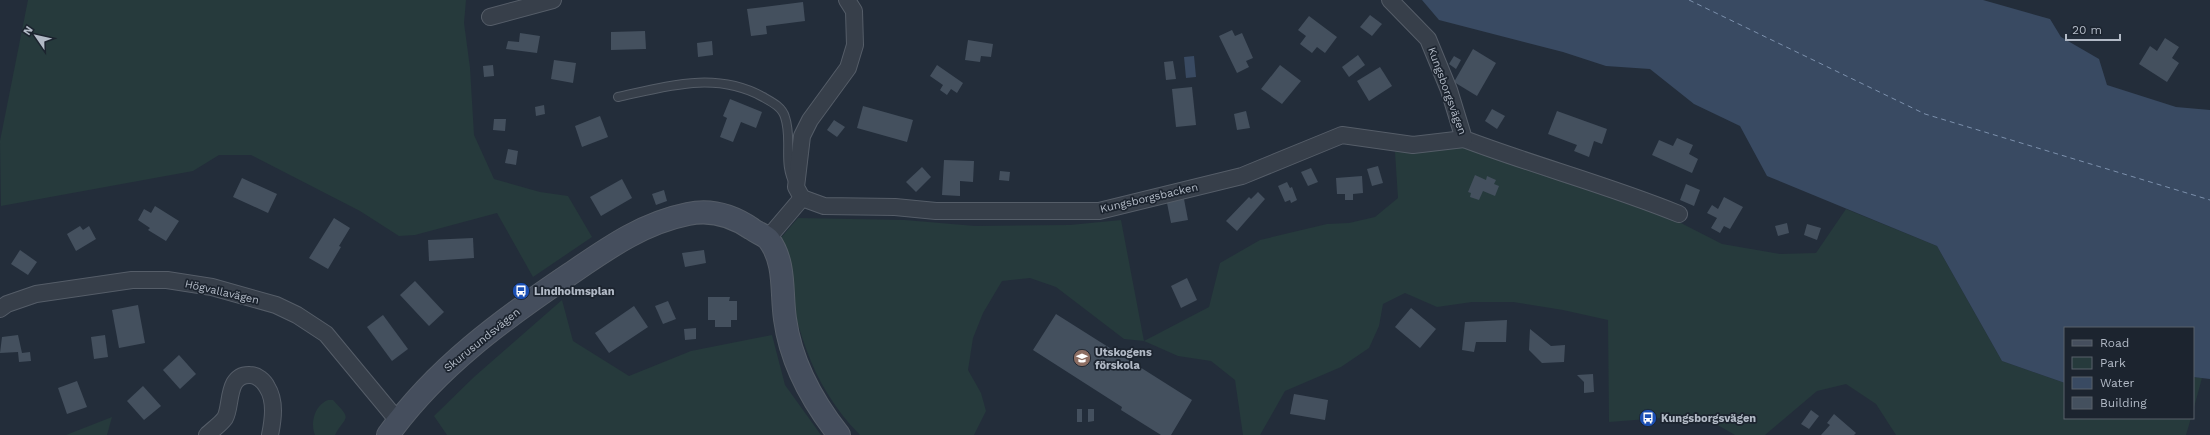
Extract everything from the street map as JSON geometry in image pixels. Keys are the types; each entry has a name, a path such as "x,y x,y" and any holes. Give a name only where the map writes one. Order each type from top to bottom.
{"street":[{"path":"490,17 553,0"},
{"path":"768,238 799,193 802,136 810,120 848,68 855,45 854,11 847,0"},
{"name":"Kungsborgsvägen","path":"1390,0 1428,39 1449,90 1464,139 1502,153 1574,175 1679,214"},
{"name":"Kungsborgsbacken","path":"799,193 824,206 895,207 936,211 1099,211 1242,176 1342,135 1413,145 1464,139"},
{"name":"Skurusundsvägen","path":"393,428 445,370 500,323 626,236 647,226 689,214 707,213 724,215 740,220 768,238 775,249 781,268 785,319 800,373 808,391 839,435"},
{"name":"Högvallavägen","path":"0,309 7,304 36,294 132,280 168,280 212,287 276,305 297,315 326,334 393,428"},
{"path":"207,435 225,418 229,393 234,385 240,379 250,375 256,376 264,383 271,396 273,421 270,435"}],"lane":[{"path":"618,97 670,86 724,82 742,87 761,96 776,104 785,115 788,127 788,174 799,193"}],"green space":[{"path":"28,0 466,0 464,23 470,68 474,135 494,179 540,192 568,196 592,237 533,277 497,213 415,235 399,236 360,211 251,155 219,155 193,171 1,206 0,141"},
{"path":"1463,147 1679,222 1722,244 1780,254 1816,253 1846,209 1937,246 2002,361 2064,383 2064,419 2191,419 2186,435 1896,435 1876,404 1846,384 1817,391 1765,435 1735,435 1700,415 1609,422 1608,320 1563,310 1513,302 1472,302 1437,307 1405,293 1383,304 1379,326 1369,348 1341,367 1285,391 1260,435 1243,435 1235,380 1211,361 1178,356 1144,341 1209,307 1220,263 1260,240 1327,224 1349,223 1375,217 1398,198 1395,152 1417,153"},
{"path":"798,218 905,220 975,226 1070,225 1121,220 1144,341 1124,339 1056,287 1030,278 1002,281 983,313 973,338 968,370 981,393 986,411 974,435 860,435 841,413 826,391 804,344 779,240"},
{"path":"562,300 573,341 629,376 691,351 772,335 785,385 821,435 447,435 434,416 474,377"},
{"path":"2194,377 2202,378 2194,407"},
{"path":"328,400 333,400 346,418 335,435 315,435 313,420 315,414 320,406"},
{"path":"112,417 107,435 66,435"}],"water":[{"path":"1422,0 1983,0 2050,19 2061,37 2099,59 2107,85 2176,107 2210,110 2210,379 2194,377 2194,327 2064,327 2064,383 2002,361 1937,246 1767,176 1740,126 1694,104 1650,69 1606,66 1563,52 1439,20"},
{"path":"1194,56 1196,77 1186,78 1184,57"}],"building":[{"path":"803,2 805,21 766,26 767,34 751,36 747,9"},
{"path":"1370,15 1382,24 1372,36 1360,27"},
{"path":"1309,16 1337,37 1325,53 1317,47 1312,53 1300,44 1306,36 1298,30"},
{"path":"1232,30 1235,36 1242,33 1253,58 1246,61 1249,67 1237,73 1219,36"},
{"path":"645,31 646,49 611,50 611,32"},
{"path":"520,33 540,36 537,53 506,49 508,41 519,42"},
{"path":"2165,38 2179,47 2172,58 2179,63 2167,82 2139,64 2150,46 2157,51"},
{"path":"968,40 993,44 991,57 981,56 980,62 965,60"},
{"path":"712,41 713,55 698,57 697,43"},
{"path":"1473,49 1496,63 1477,96 1454,82"},
{"path":"1358,55 1365,65 1349,77 1342,67"},
{"path":"1454,56 1461,60 1456,69 1449,64"},
{"path":"554,60 576,63 573,83 551,79"},
{"path":"1173,61 1176,79 1166,80 1164,62"},
{"path":"493,65 494,76 484,77 483,66"},
{"path":"937,65 963,83 957,93 951,89 947,95 940,90 943,85 930,76"},
{"path":"1280,65 1301,81 1282,104 1261,89"},
{"path":"1380,67 1392,86 1369,101 1357,81"},
{"path":"1192,87 1196,125 1176,127 1172,89"},
{"path":"730,99 762,112 756,128 741,122 733,142 720,137 727,118 723,116"},
{"path":"544,105 545,114 536,116 535,107"},
{"path":"863,106 913,120 907,142 857,128"},
{"path":"1492,109 1505,116 1497,129 1485,121"},
{"path":"1246,111 1250,128 1237,130 1234,114"},
{"path":"1557,111 1607,129 1602,144 1594,141 1589,157 1574,151 1577,145 1548,134"},
{"path":"600,116 608,137 582,147 575,126"},
{"path":"494,119 506,119 505,131 493,130"},
{"path":"834,120 845,127 837,137 827,130"},
{"path":"1677,138 1693,145 1689,154 1698,159 1692,173 1652,155 1659,140 1673,146"},
{"path":"508,149 518,151 516,165 505,163"},
{"path":"944,160 974,161 973,182 960,181 960,196 942,195"},
{"path":"1378,166 1383,183 1372,186 1367,169"},
{"path":"922,167 931,177 916,192 906,182"},
{"path":"1311,168 1318,182 1308,186 1301,172"},
{"path":"1000,171 1010,172 1009,181 999,180"},
{"path":"1475,175 1486,180 1487,176 1496,180 1494,184 1499,186 1495,196 1483,191 1479,200 1470,197 1471,193 1468,192"},
{"path":"1362,176 1363,193 1353,194 1353,200 1345,200 1345,194 1337,194 1336,178"},
{"path":"242,178 277,194 268,213 233,197"},
{"path":"622,179 632,198 601,216 590,197"},
{"path":"1287,182 1290,188 1292,187 1297,200 1291,203 1290,200 1285,202 1278,186"},
{"path":"1686,184 1700,190 1694,206 1680,200"},
{"path":"664,190 667,201 656,205 652,194"},
{"path":"1258,192 1265,199 1237,231 1226,221 1249,197 1251,199"},
{"path":"1724,197 1743,207 1730,229 1724,226 1720,233 1711,228 1717,218 1707,213 1712,205 1718,209"},
{"path":"1184,199 1188,220 1171,223 1167,203"},
{"path":"155,206 179,221 166,241 148,230 150,228 138,220 144,209 151,213"},
{"path":"334,218 350,228 328,269 309,258"},
{"path":"1787,223 1789,233 1778,236 1775,226"},
{"path":"1807,224 1821,228 1817,240 1804,235"},
{"path":"80,226 83,230 89,226 96,239 76,251 67,234"},
{"path":"473,238 474,258 429,261 428,240"},
{"path":"20,250 37,262 28,275 11,264"},
{"path":"704,250 706,263 685,267 682,253"},
{"path":"1187,278 1197,300 1181,308 1171,286"},
{"path":"415,281 444,312 429,326 400,295"},
{"path":"708,297 730,297 729,301 737,301 737,320 731,320 731,327 715,327 715,320 708,320"},
{"path":"668,301 676,319 663,324 655,306"},
{"path":"138,305 145,343 119,348 112,310"},
{"path":"634,306 648,327 609,353 595,333"},
{"path":"1411,308 1436,329 1420,348 1395,327"},
{"path":"1056,314 1192,400 1171,435 1161,435 1121,410 1122,407 1033,350"},
{"path":"383,315 408,349 392,361 367,327"},
{"path":"1507,320 1506,342 1476,342 1474,352 1462,350 1465,322"},
{"path":"696,328 696,339 685,340 684,329"},
{"path":"1530,329 1551,346 1565,345 1564,362 1542,363 1529,350"},
{"path":"18,335 22,353 30,352 31,361 19,362 18,352 0,353 2,337"},
{"path":"105,335 108,357 94,359 91,337"},
{"path":"179,355 196,374 180,389 163,370"},
{"path":"1593,374 1594,392 1584,393 1584,382 1577,375"},
{"path":"77,381 87,407 67,414 58,388"},
{"path":"143,386 161,406 144,420 127,401"},
{"path":"1294,394 1328,400 1325,420 1290,414"},
{"path":"1077,409 1082,409 1082,422 1077,422"},
{"path":"1088,409 1094,409 1094,421 1088,422"},
{"path":"1811,410 1819,416 1809,429 1801,424"},
{"path":"1834,414 1856,433 1854,435 1821,435 1830,425 1827,423"}],"ferry route":[{"path":"1689,0 1925,114 2210,200"}],"place":[{"name":"Lindholmsplan","path":"521,291"},
{"name":"Utskogens förskola","path":"1082,358"},
{"name":"Kungsborgsvägen","path":"1648,418"}]}
